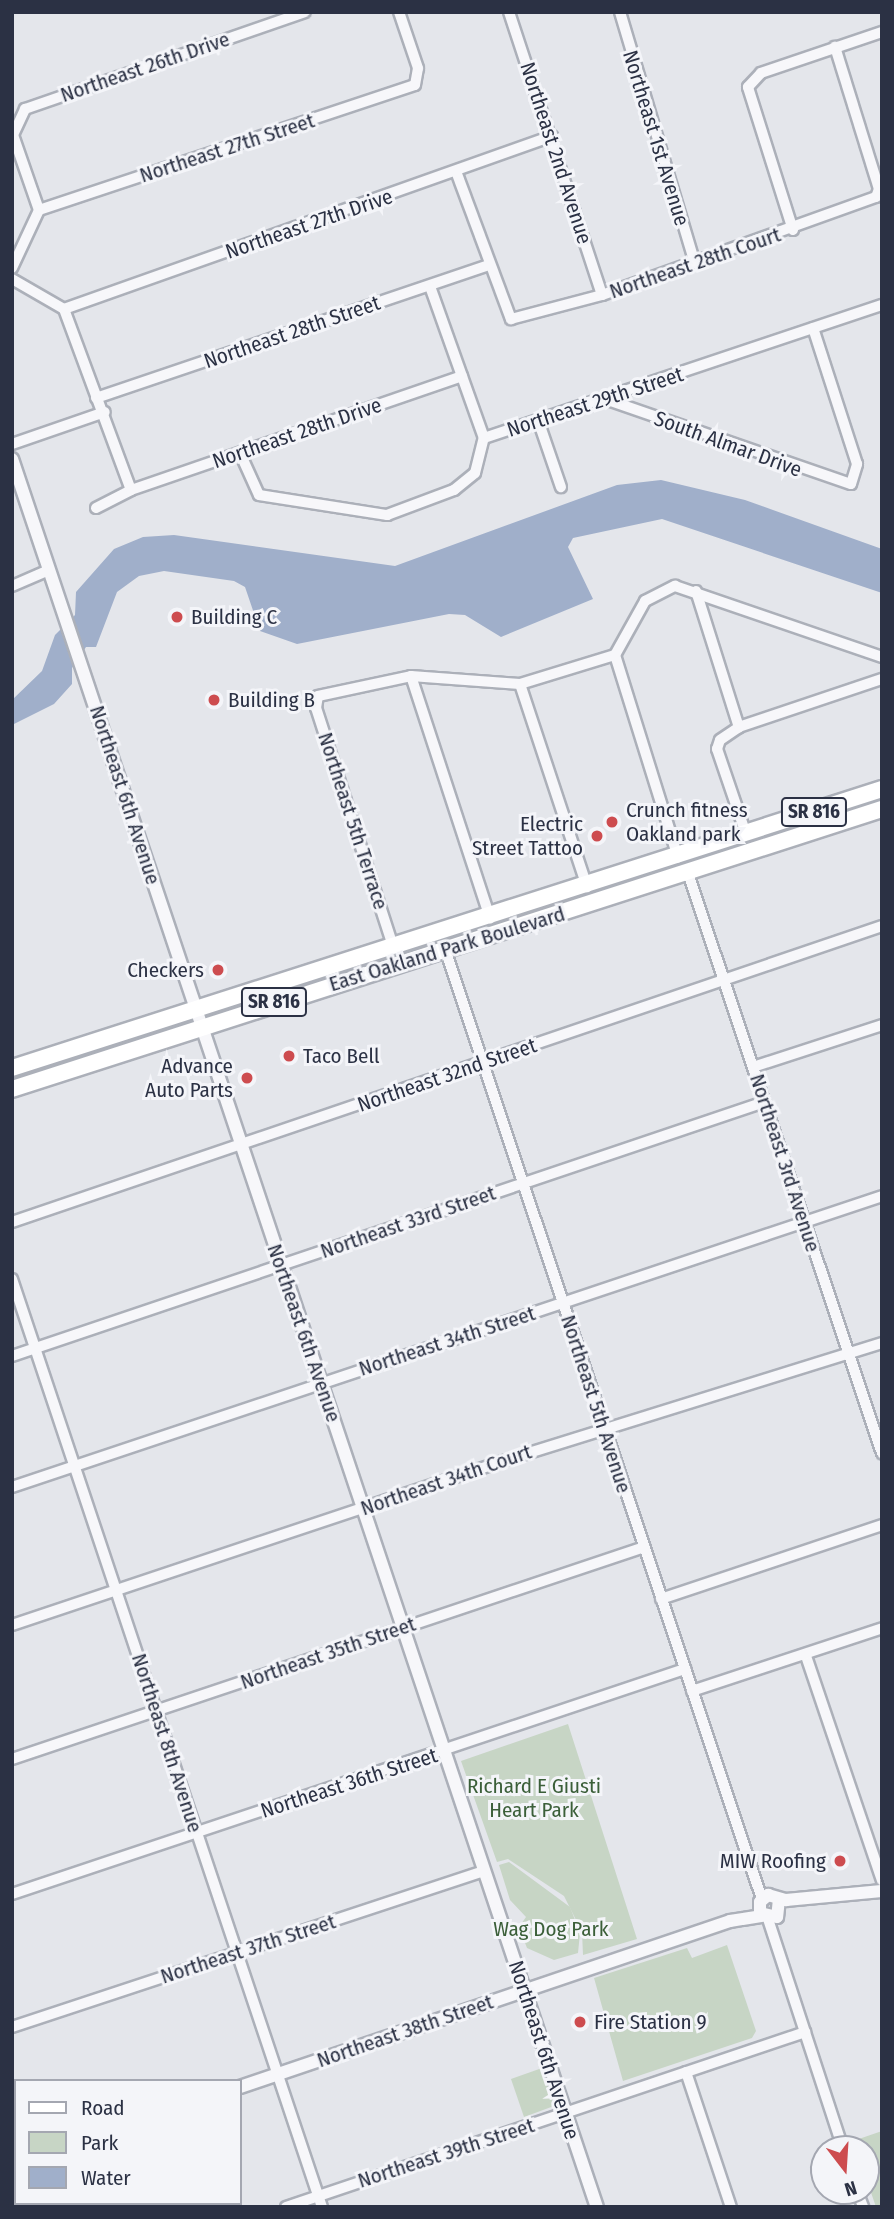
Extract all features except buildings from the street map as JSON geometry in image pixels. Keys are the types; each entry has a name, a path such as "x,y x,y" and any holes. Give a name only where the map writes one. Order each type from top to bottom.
{"main road":[{"name":"East Oakland Park Boulevard","path":"12,1068 392,943 491,918 875,791"},
{"path":"857,818 875,791"},
{"name":"East Oakland Park Boulevard","path":"12,1089 201,1026 572,912 882,810"},
{"path":"688,873 706,848"},
{"path":"572,912 587,887"},
{"path":"445,949 473,923"}],"street":[{"name":"Northeast 26th Drive","path":"39,210 13,135 25,109 306,12"},
{"name":"Northeast 27th Street","path":"39,210 415,86 418,68 399,12"},
{"name":"Northeast 2nd Avenue","path":"509,12 552,136 602,295"},
{"name":"Northeast 1st Avenue","path":"620,12 695,263"},
{"path":"793,230 748,87 761,72 882,32"},
{"name":"Northeast 28th Court","path":"488,265 511,319 602,295 793,230 876,197 879,189 835,47"},
{"name":"Northeast 27th Drive","path":"64,309 457,174 552,136"},
{"path":"457,174 488,265"},
{"path":"12,268 39,210"},
{"name":"Northeast 28th Street","path":"96,398 488,265"},
{"path":"12,279 64,309 96,398 105,412 131,490 96,508"},
{"path":"430,286 484,438"},
{"name":"Northeast 29th Street","path":"240,453 259,495 387,515 454,490 475,473 484,438 882,305"},
{"name":"South Almar Drive","path":"605,399 851,484 857,464 813,328"},
{"name":"Northeast 28th Drive","path":"131,490 462,376"},
{"path":"12,444 105,412"},
{"path":"538,420 561,487"},
{"name":"Northeast 6th Avenue","path":"12,458 597,2207"},
{"path":"12,586 49,570"},
{"path":"491,918 411,676 520,684 615,655 655,593 676,586 882,657"},
{"path":"696,591 739,727"},
{"path":"615,655 678,857"},
{"name":"Northeast 5th Terrace","path":"392,943 315,698 411,676"},
{"path":"746,834 717,749 720,740 739,727 882,679"},
{"path":"520,684 587,887"},
{"name":"Northeast 3rd Avenue","path":"688,873 882,1453"},
{"name":"Northeast 32nd Street","path":"12,1222 882,926"},
{"name":"Northeast 5th Avenue","path":"445,949 692,1691 770,1908 804,2032 838,2135"},
{"path":"753,1067 882,1025"},
{"name":"Northeast 33rd Street","path":"12,1356 764,1102"},
{"name":"Northeast 34th Street","path":"12,1488 882,1196"},
{"name":"Northeast 8th Avenue","path":"12,1279 320,2201"},
{"name":"Northeast 34th Court","path":"12,1625 605,1429 882,1343"},
{"path":"661,1599 882,1525"},
{"name":"Northeast 35th Street","path":"12,1759 644,1547"},
{"path":"692,1691 806,1656 882,1628"},
{"path":"806,1656 882,1881"},
{"name":"Northeast 36th Street","path":"12,1894 685,1669"},
{"name":"Northeast 37th Street","path":"12,2027 484,1871"},
{"name":"Northeast 38th Street","path":"242,2086 770,1908 882,1891"},
{"name":"Northeast 38th Street","path":"770,1908 882,1898"},
{"name":"Northeast 39th Street","path":"286,2207 320,2201 804,2032"},
{"path":"686,2073 731,2207"}],"green space":[{"name":"Richard E Giusti Heart Park","path":"568,1724 637,1939 583,1955 582,1932 564,1896 508,1859 497,1862 461,1761"},
{"name":"Wag Dog Park","path":"509,1862 570,1907 580,1933 578,1953 554,1960 527,1948 519,1927 526,1917 510,1900 499,1865"},
{"path":"727,1945 756,2031 752,2038 623,2081 594,1978 687,1948 692,1958"},
{"path":"542,2068 554,2106 524,2117 511,2079"},
{"path":"882,2131 882,2207 875,2205 880,2205 880,2135 870,2135"}],"water":[{"path":"661,480 745,500 882,549 882,593 662,519 573,538 568,547 593,599 501,637 465,615 449,614 297,644 260,631 245,587 234,581 164,571 139,576 117,592 96,647 86,647 72,668 72,684 54,704 12,725 12,700 42,671 55,635 75,615 76,592 114,549 143,537 174,535 395,566 617,485"}],"place":[{"name":"Building C","path":"177,617"},
{"name":"Building B","path":"214,700"},
{"name":"Crunch fitness Oakland park","path":"612,822"},
{"name":"Electric Street Tattoo","path":"597,836"},
{"name":"Checkers","path":"218,970"},
{"name":"Taco Bell","path":"289,1056"},
{"name":"Advance Auto Parts","path":"247,1078"},
{"name":"MIW Roofing","path":"840,1861"},
{"name":"Fire Station 9","path":"580,2022"}]}
